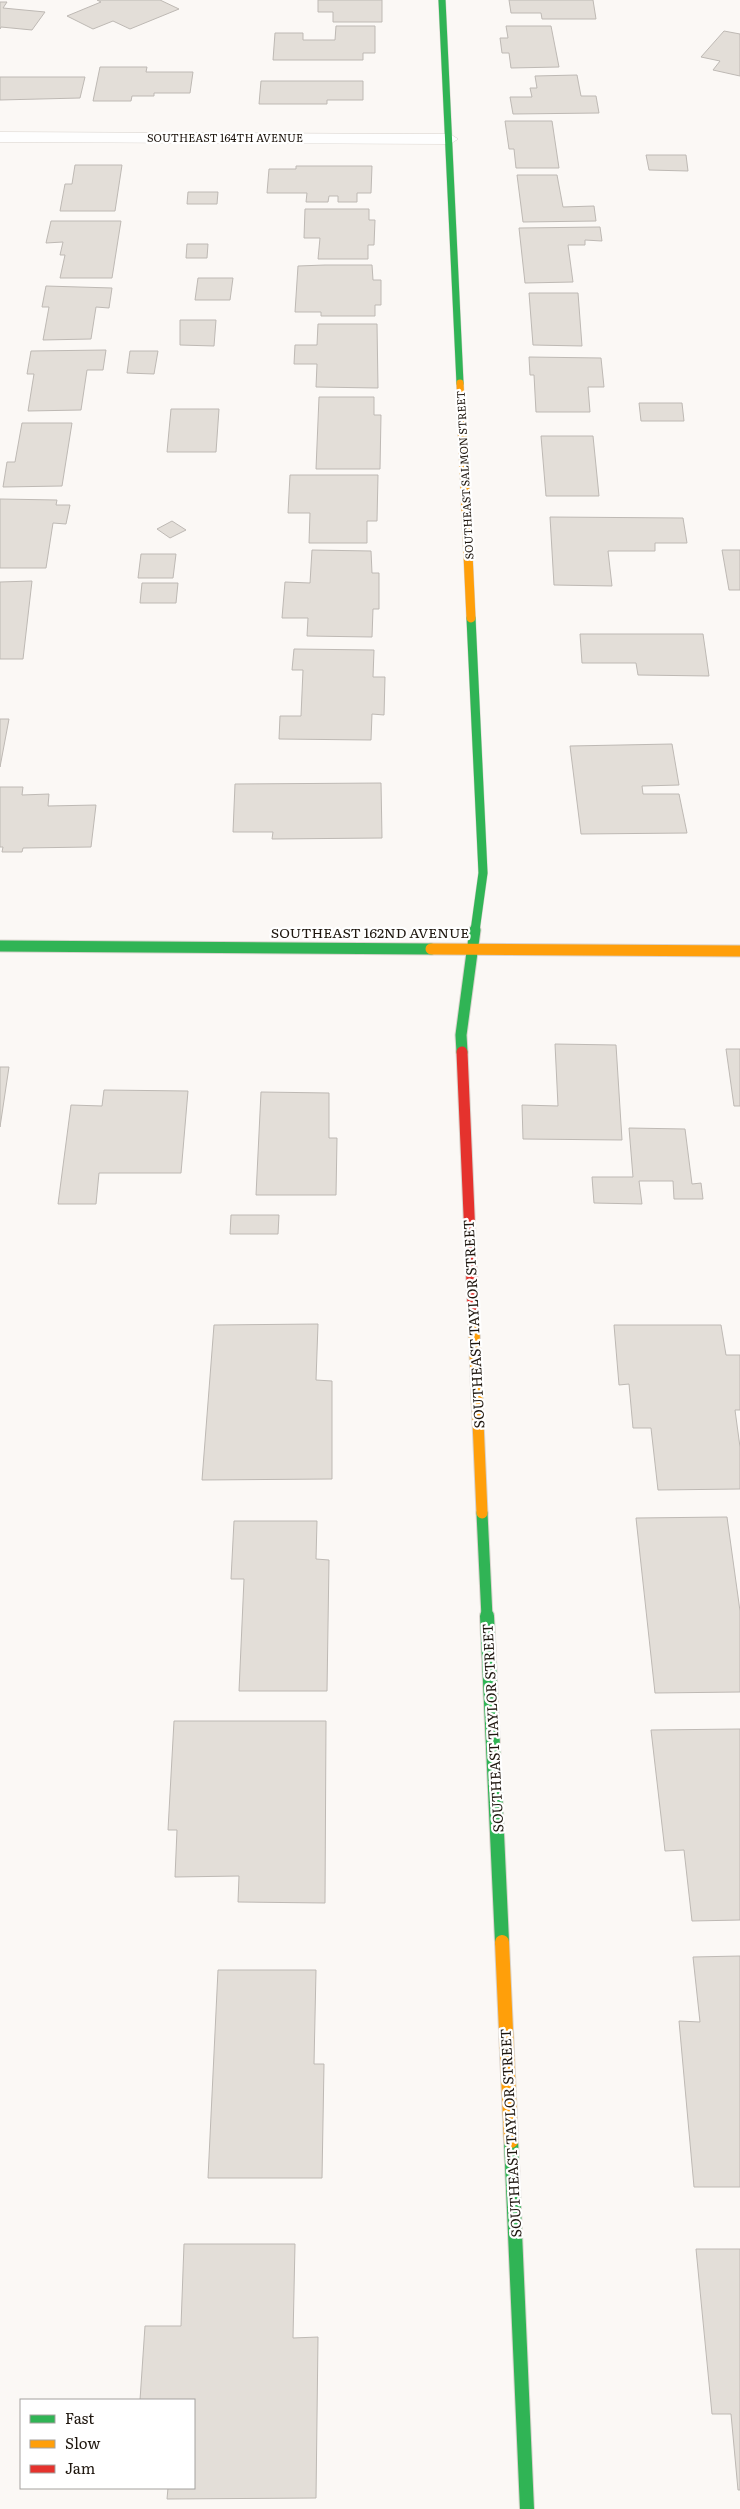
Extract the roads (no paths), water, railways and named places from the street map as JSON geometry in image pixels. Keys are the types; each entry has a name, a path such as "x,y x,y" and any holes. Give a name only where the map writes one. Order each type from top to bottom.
{"street":[{"name":"SOUTHEAST SALMON STREET","path":"442,0 484,873 473,949"},
{"name":"SOUTHEAST 164TH AVENUE","path":"2,137 450,138"},
{"path":"0,153 2,137"},
{"name":"SOUTHEAST 162ND AVENUE","path":"0,946 740,951"},
{"name":"SOUTHEAST TAYLOR STREET","path":"473,949 461,1035 527,2509"}]}
